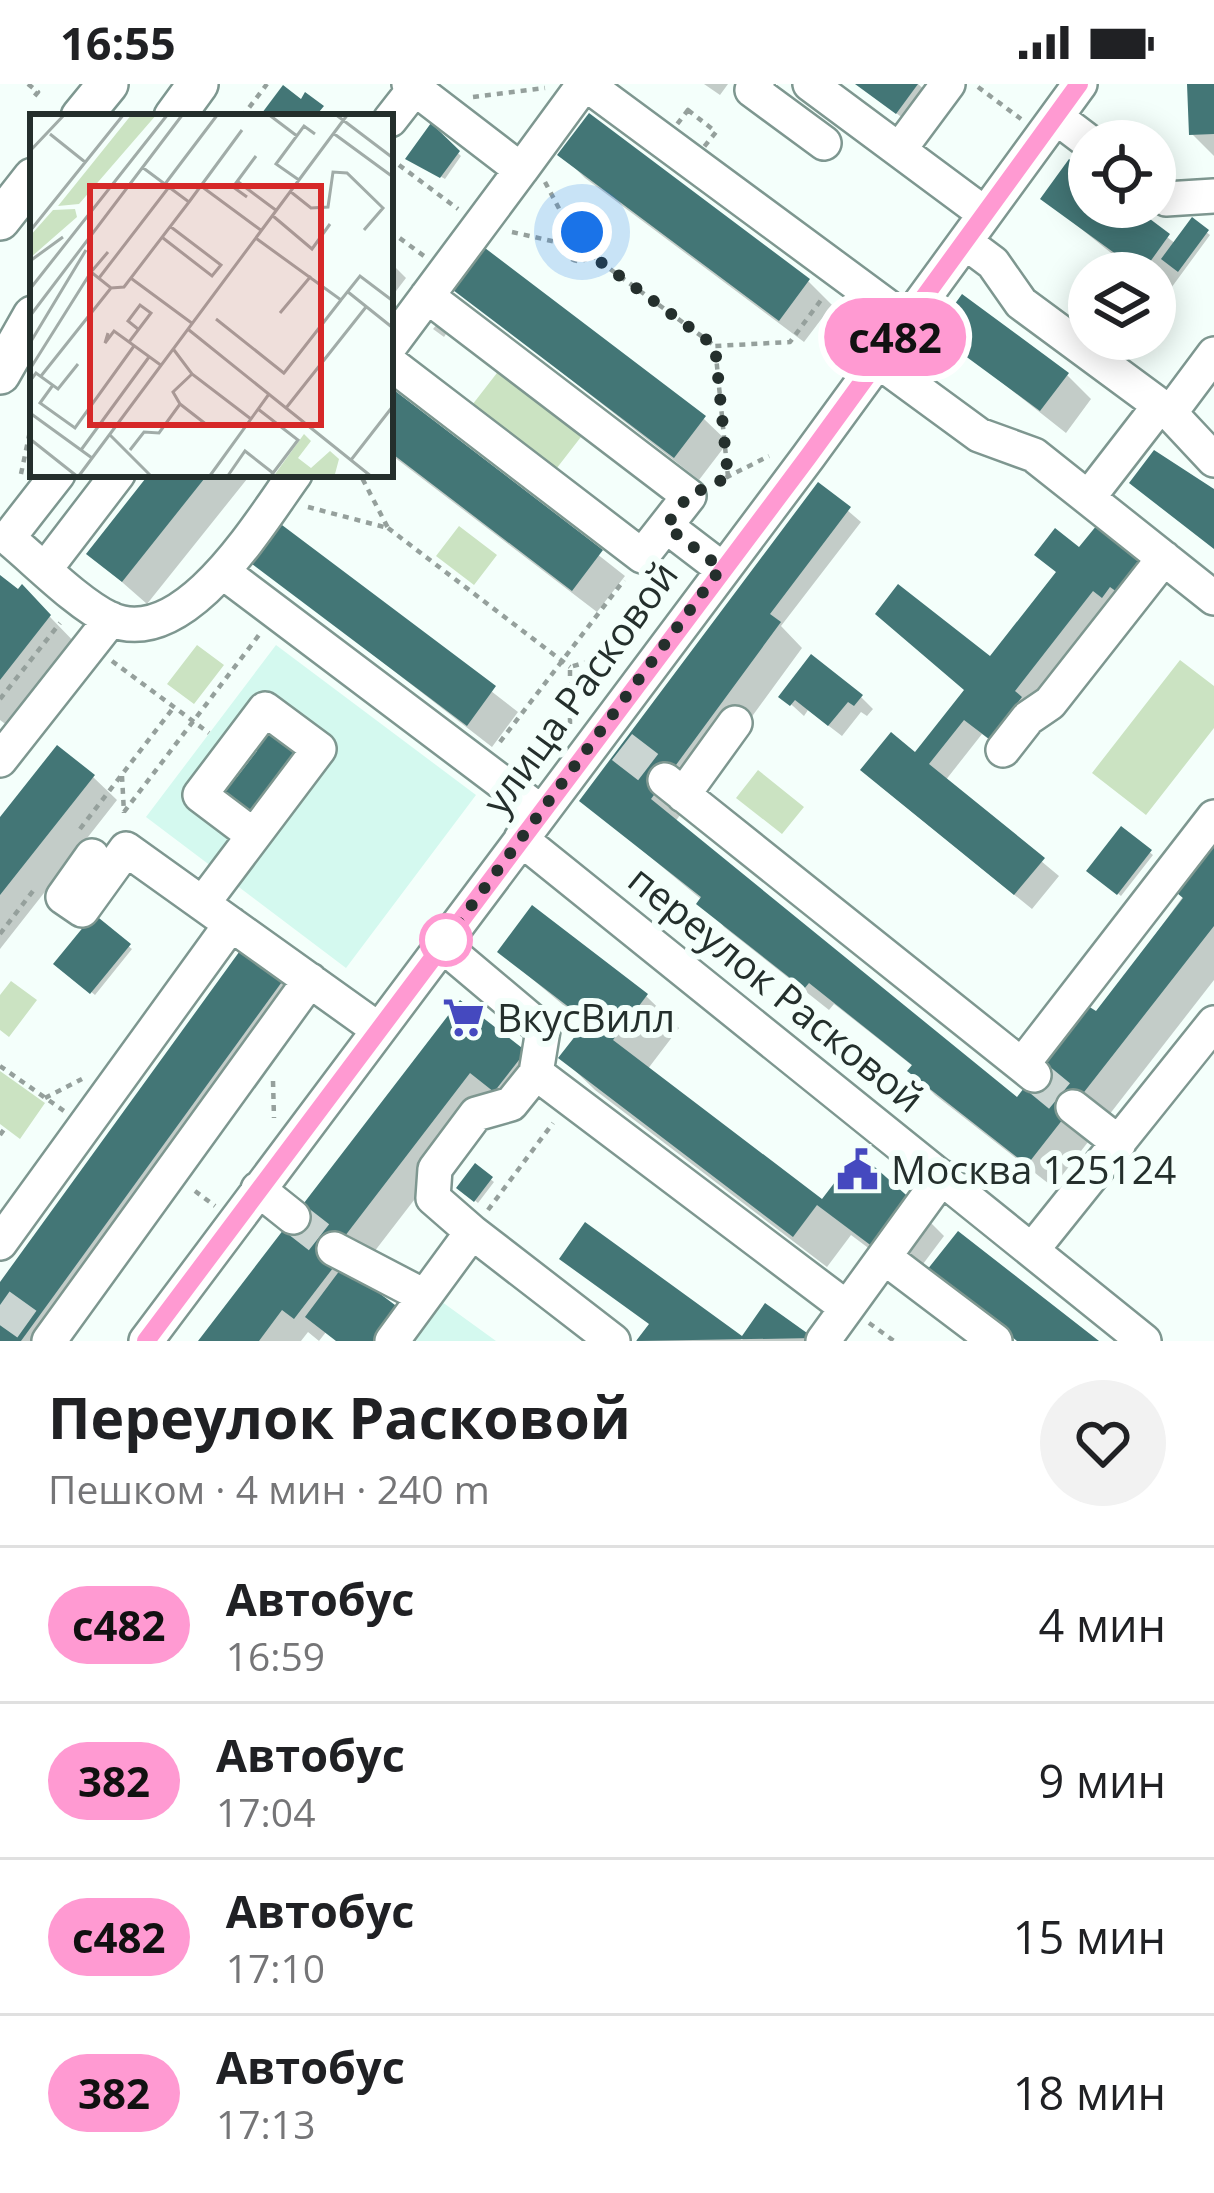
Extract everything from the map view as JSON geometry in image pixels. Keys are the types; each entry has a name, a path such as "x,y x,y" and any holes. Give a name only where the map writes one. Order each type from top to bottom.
{"main road":[{"path":"83,114 108,84"},
{"path":"176,114 198,84"},
{"path":"0,208 30,179"},
{"path":"0,220 30,180"},
{"path":"0,350 30,309"},
{"path":"0,374 30,321"}],"street":[{"path":"757,84 752,90 824,143"},
{"path":"810,84 985,214"},
{"path":"899,150 948,84"},
{"name":"улица Расковой","path":"146,1341 1080,84"},
{"path":"393,342 526,163 576,85 907,321"},
{"path":"393,117 418,91 526,163"},
{"path":"1056,117 1068,126"},
{"path":"1176,198 1214,196"},
{"path":"964,242 993,263 1021,303 1165,409 1214,460"},
{"path":"393,365 643,556 688,496 436,284"},
{"path":"1088,498 1214,354"},
{"path":"878,361 980,435 1034,454 1214,598"},
{"path":"56,477 4,543 81,596 101,632"},
{"path":"46,568 116,477"},
{"path":"2,752 101,632 178,612 223,572 286,487"},
{"path":"666,526 721,568"},
{"path":"1003,750 1028,718 1050,703 1164,558"},
{"name":"переулок Расковой","path":"223,572 500,778 531,825 942,1177 1144,1341"},
{"path":"203,903 319,749 265,709 200,794 254,835"},
{"path":"735,723 674,788 1028,1070 1214,817"},
{"path":"80,851 63,897 82,910 126,848 379,1030"},
{"path":"0,1244 231,924"},
{"path":"442,945 543,1030 536,1073 511,1104 476,1114 435,1169 433,1198 613,1341"},
{"path":"45,1337 310,980"},
{"path":"1032,1250 1214,1023"},
{"path":"536,1073 847,1308"},
{"path":"1073,1107 1119,1143"},
{"path":"823,1341 942,1177"},
{"path":"258,1189 293,1217"},
{"path":"392,1341 472,1232"},
{"path":"334,1249 424,1296"},
{"path":"884,1257 994,1341"}],"path":[{"path":"28,84 38,92 33,98"},
{"path":"244,114 267,84"},
{"path":"974,84 1021,119"},
{"path":"418,91 576,85"},
{"path":"526,163 572,233 590,236 591,255"},
{"path":"399,165 480,225 565,244"},
{"path":"565,244 572,233"},
{"path":"393,234 436,284"},
{"path":"565,244 572,260 591,255"},
{"path":"591,255 715,346 790,342 842,272"},
{"path":"715,346 728,477"},
{"path":"688,496 773,454"},
{"path":"362,477 388,528"},
{"path":"286,487 388,528 570,667 598,736"},
{"path":"500,778 562,661 643,556"},
{"path":"0,699 81,596"},
{"path":"124,812 277,612"},
{"path":"101,632 174,707 232,751"},
{"path":"570,667 629,650"},
{"path":"80,851 122,774 174,707"},
{"path":"122,774 126,848"},
{"path":"0,934 41,880"},
{"path":"0,1066 85,1126"},
{"path":"472,1232 571,1099"}],"shaded area":[{"path":"500,369 584,433 553,473 469,409"},
{"path":"459,526 497,555 474,585 436,556"},
{"path":"197,645 224,665 194,704 167,684"},
{"path":"276,645 476,795 346,968 146,817"},
{"path":"1180,660 1214,686 1214,728 1146,815 1092,773"},
{"path":"758,770 804,807 782,834 736,798"},
{"path":"11,981 37,1000 9,1037 0,1030 0,995"},
{"path":"0,1071 45,1103 20,1139 0,1124"},
{"path":"438,1299 496,1341 407,1341"}],"building":[{"path":"855,84 918,84 896,114"},
{"path":"1187,84 1214,84 1214,134 1189,135"},
{"path":"283,85 301,99 305,92 324,106 322,114 261,114"},
{"path":"589,113 810,279 779,321 557,155"},
{"path":"431,123 460,151 440,178 405,159"},
{"path":"1068,160 1068,219 1040,199"},
{"path":"1192,217 1209,230 1178,272 1176,252 1166,252"},
{"path":"1080,228 1162,228 1170,234 1157,252 1113,252"},
{"path":"485,248 706,416 674,458 453,290"},
{"path":"962,294 1069,373 1040,411 934,333"},
{"path":"393,389 603,550 572,591 393,454"},
{"path":"1154,450 1214,489 1214,549 1129,483"},
{"path":"147,477 206,477 122,582 86,554"},
{"path":"818,482 851,507 770,614 781,622 651,799 1017,1097 1088,1006 1096,1011 1183,898 1177,893 1214,845 1214,926 1027,1165 907,1071 912,1065 809,983 804,989 696,904 701,897 579,801"},
{"path":"278,522 496,686 467,726 248,561"},
{"path":"1097,525 1149,565 1117,592 1110,587 1102,598 1093,591 1015,691 1022,697 989,739 964,720 929,764 1045,858 1014,895 860,770 891,732 915,752 964,690 875,614 898,584 990,656 1056,572 1034,555 1055,528 1079,547"},
{"path":"0,575 18,589 22,584 51,615 0,680"},
{"path":"811,654 863,695 854,706 848,702 828,726 795,700 790,706 778,697"},
{"path":"265,725 301,752 250,818 215,792 230,772 237,777 257,751 250,746"},
{"path":"57,745 95,775 0,895 0,817"},
{"path":"1121,826 1152,850 1117,895 1086,871"},
{"path":"532,905 648,994 613,1040 822,1199 858,1152 914,1202 877,1250 817,1205 793,1237 558,1058 587,1021 497,952"},
{"path":"94,914 131,944 90,994 53,964"},
{"path":"242,948 284,979 21,1341 0,1341 0,1282"},
{"path":"460,1000 526,1051 494,1092 470,1073 325,1262 333,1268 294,1319 282,1310 259,1341 198,1341"},
{"path":"475,1163 493,1177 474,1202 456,1188"},
{"path":"585,1222 742,1336 765,1303 814,1338 636,1341 649,1324 559,1259"},
{"path":"958,1231 1099,1341 1017,1341 927,1270"},
{"path":"343,1266 399,1308 375,1341 336,1341 305,1317"}],"tunnel":[{"path":"622,747 665,780"},
{"path":"1034,1075 1073,1107"},
{"path":"293,1217 334,1249"},
{"path":"0,1305 31,1327"}],"bus line":[{"name":"с482","path":"146,1341 808,457 1079,84"}],"place":[{"name":"ВкусВилл","path":"463,1018"},
{"name":"Москва 125124","path":"857,1170"}],"route":[{"path":"446,940 721,568 666,526 688,496 728,477 715,346 591,255 592,240 582,232"}]}
